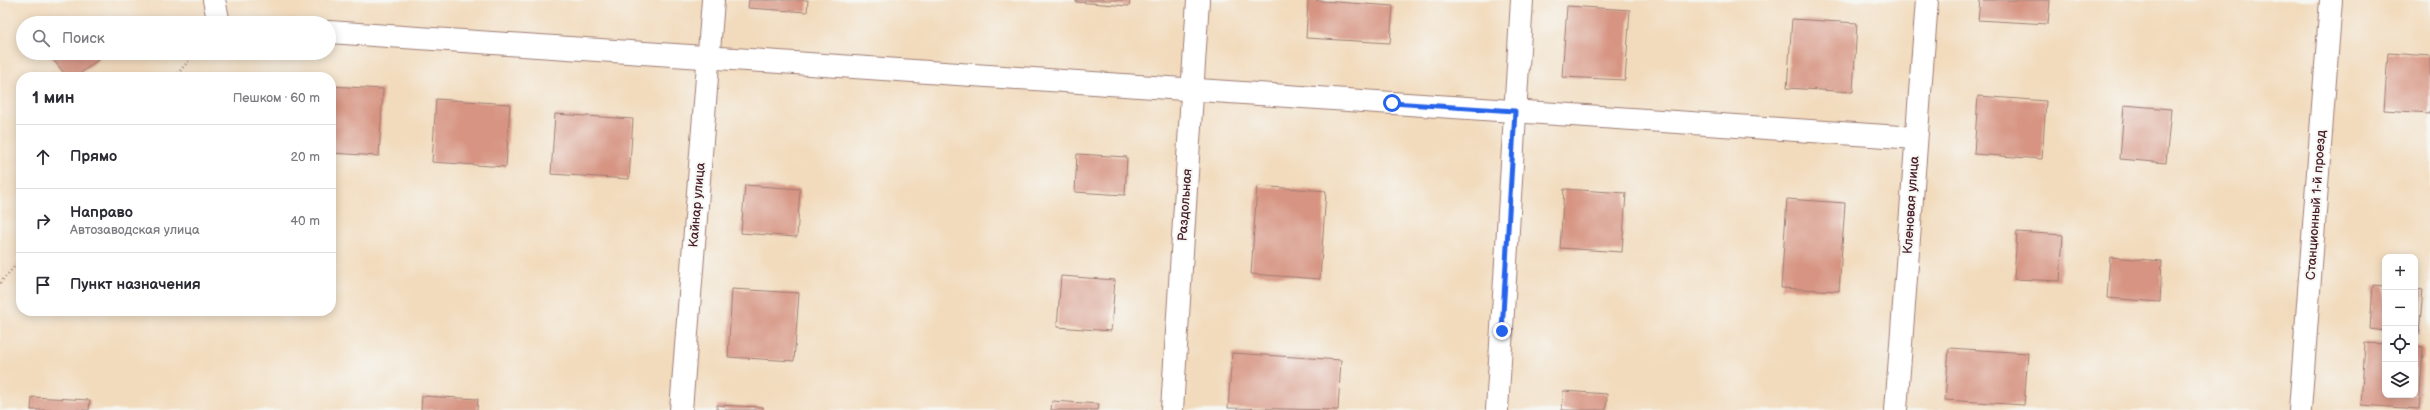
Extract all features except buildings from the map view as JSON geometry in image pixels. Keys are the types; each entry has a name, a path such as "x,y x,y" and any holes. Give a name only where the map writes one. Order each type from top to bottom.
{"street":[{"path":"214,0 217,16"},
{"name":"Кайнар улица","path":"681,410 713,0"},
{"name":"Раздольная","path":"1172,410 1198,0"},
{"path":"1497,410 1522,0"},
{"name":"Кленовая улица","path":"1896,410 1927,0"},
{"name":"Станционный 1-й проезд","path":"2300,410 2331,0"},
{"path":"336,32 1916,138"}],"path":[{"path":"179,72 189,60"},
{"path":"0,283 16,265"}],"route":[{"path":"1392,103 1515,111 1502,331"}]}
